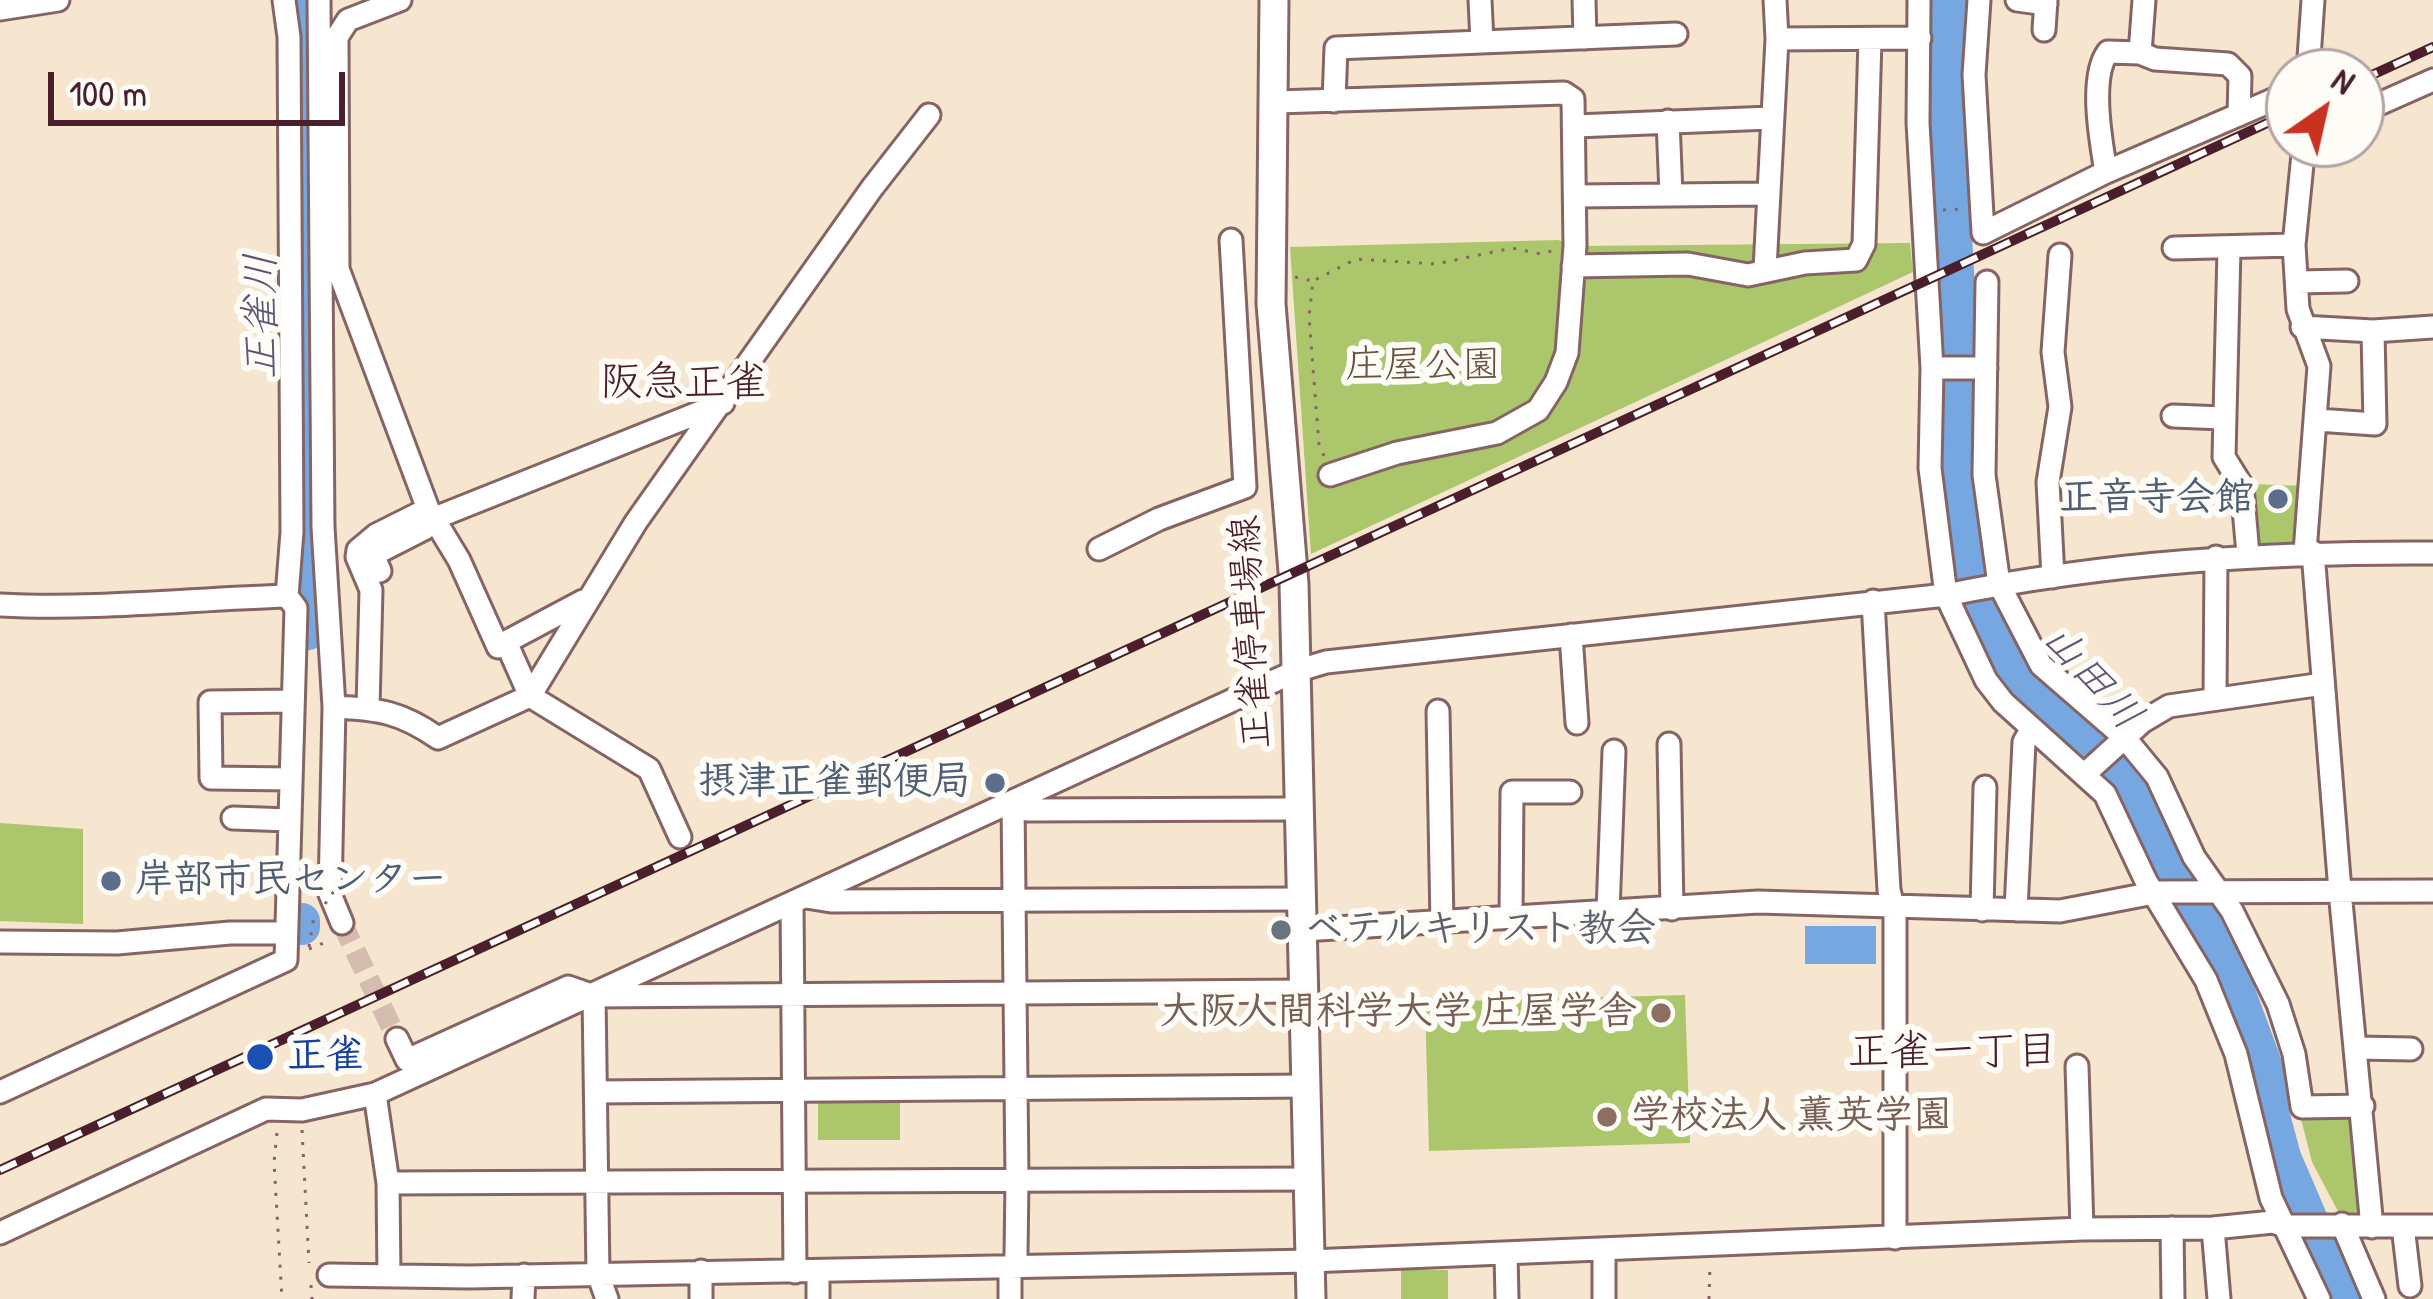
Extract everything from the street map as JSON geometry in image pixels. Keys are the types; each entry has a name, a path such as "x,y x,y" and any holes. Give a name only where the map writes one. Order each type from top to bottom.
{"main road":[{"name":"正雀停車場線","path":"1274,0 1271,304 1294,574 1311,1299"}],"street":[{"path":"0,9 58,0"},
{"path":"284,0 290,37 292,532 334,707 330,894 342,923"},
{"path":"0,1092 286,960 296,608 307,599 320,0"},
{"path":"1480,0 1482,42"},
{"path":"1584,0 1585,38"},
{"path":"1765,269 1775,0"},
{"path":"1919,0 1918,123 1938,368 1930,468 1946,595 1986,680 2031,730 2087,772 2116,811 2206,980 2236,1054 2271,1198 2319,1299"},
{"path":"1979,0 1974,75 1983,233 2106,172 2265,104"},
{"path":"2017,0 2046,2 2044,30"},
{"path":"2140,53 2144,0"},
{"path":"2310,48 2313,0"},
{"path":"398,3 348,20 337,37 338,269 429,518 459,560 498,646 586,599"},
{"path":"1334,101 1336,48 1676,34"},
{"path":"1777,39 1920,38"},
{"path":"1574,255 1688,264 1748,275 1765,269 1856,260 1864,244 1870,39"},
{"path":"2106,172 2098,128 2101,61 2108,52 2228,64 2240,76 2239,115"},
{"path":"2385,101 2433,80"},
{"path":"1276,102 1564,93 1573,99 1576,196 1567,353 1538,410 1497,433 1396,453 1330,475"},
{"path":"334,707 407,716 438,738 530,696 636,523 872,188 929,115"},
{"path":"1576,126 1770,118"},
{"path":"1668,121 1672,194"},
{"path":"2302,168 2294,244 2297,281 2302,326 2319,366 2309,552 2372,1227"},
{"path":"1576,196 1766,194"},
{"path":"1231,241 1245,488"},
{"path":"2174,248 2294,244"},
{"path":"2229,249 2224,457 2242,486 2248,554"},
{"path":"2053,577 2048,482 2060,407 2053,352 2060,255"},
{"path":"2297,281 2348,281"},
{"path":"1987,282 1984,475 2000,584 2041,665 2122,738 2157,777 2194,857 2278,1004 2294,1054 2302,1107 2363,1106"},
{"path":"2302,326 2373,331 2433,327"},
{"path":"2317,420 2375,424 2373,331"},
{"path":"1938,368 1983,368"},
{"path":"368,708 371,590 358,550 376,535 723,403"},
{"path":"2173,416 2223,418"},
{"path":"1099,548 1159,519 1245,488 1283,481"},
{"path":"380,571 373,555 429,518"},
{"path":"0,1233 266,1109 302,1110 374,1094 1296,671 1326,662 1946,595 2216,557 2433,553"},
{"path":"2215,697 2216,557"},
{"path":"0,605 77,609 169,599 307,599"},
{"path":"1873,601 1895,915 1895,1238"},
{"path":"1571,634 1576,723"},
{"path":"506,642 530,696 649,769 680,836"},
{"path":"2087,772 2122,738 2169,706 2323,684"},
{"path":"291,779 211,778 210,702 293,701"},
{"path":"1438,711 1442,923"},
{"path":"2015,910 2024,742 2031,730"},
{"path":"1669,744 1672,909"},
{"path":"1608,912 1614,751"},
{"path":"1511,918 1512,792 1570,792"},
{"path":"1978,799 1982,910"},
{"path":"1013,801 1027,811 1298,808"},
{"path":"1010,1299 1017,1179 1013,801"},
{"path":"233,818 290,820"},
{"path":"1303,930 1758,902 2060,911 2156,893 2433,891"},
{"path":"799,900 1302,899"},
{"path":"799,900 794,996 795,1182 806,1271 818,1299"},
{"path":"0,942 144,942 187,935 286,933"},
{"path":"397,1039 407,1060 568,987 594,996 1304,991"},
{"path":"594,996 598,1274 607,1299"},
{"path":"2357,1048 2411,1049"},
{"path":"2077,1066 2082,1229"},
{"path":"596,1092 1307,1086"},
{"path":"374,1094 388,1184 389,1276"},
{"path":"388,1184 1308,1179"},
{"path":"328,1275 389,1276 468,1288 524,1275 1310,1261 2082,1229 2213,1228 2272,1222 2285,1226 2433,1226"},
{"path":"2342,1224 2374,1299"},
{"path":"2403,1226 2410,1286"},
{"path":"2172,1228 2173,1299"},
{"path":"2213,1228 2219,1299"},
{"path":"1604,1250 1604,1299"},
{"path":"1506,1254 1507,1299"},
{"path":"701,1271 701,1299"},
{"path":"523,1299 524,1275"}],"path":[{"path":"1923,210 1982,209"},
{"path":"1287,275 1313,281 1356,259 1436,264 1512,248 1541,254 1560,249 1574,255"},
{"path":"1313,281 1309,317 1319,444 1330,475"},
{"path":"325,904 334,891"},
{"path":"314,904 312,948 326,942"},
{"path":"310,940 320,935"},
{"path":"279,1108 274,1162 282,1299"},
{"path":"302,1110 312,1299"},
{"path":"1709,1299 1710,1256"}],"green space":[{"name":"庄屋公園","path":"1558,240 1576,246 1910,243 1913,272 1311,554 1290,247"},
{"path":"2251,484 2306,486 2299,537 2291,544 2262,545 2254,533"},
{"path":"0,823 83,829 83,924 0,921"},
{"path":"1685,995 1690,1143 1429,1151 1425,1002"},
{"path":"900,1094 900,1140 818,1140 818,1095"},
{"path":"2352,1112 2364,1205 2357,1216 2340,1215 2312,1162 2300,1115"},
{"path":"1401,1270 1448,1270 1448,1299 1401,1299"}],"water":[{"path":"1805,926 1876,926 1876,964 1805,964"}],"waterway":[{"name":"正雀川","path":"308,0 308,632"},
{"name":"山田川","path":"1949,0 1946,93 1961,361 1957,476 1963,534 1978,599 2015,672 2128,784 2227,964 2265,1067 2283,1157 2344,1299"},
{"name":"正雀川","path":"302,921 302,927"}],"tunnel":[{"path":"342,923 397,1039"}],"railway":[{"path":"2385,69 2433,47"},
{"path":"0,1170 2265,124"}],"place":[{"name":"正音寺会館","path":"2278,499"},
{"name":"摂津正雀郵便局","path":"995,783"},
{"name":"岸部市民センター","path":"111,881"},
{"name":"ベテルキリスト教会","path":"1281,930"},
{"name":"大阪人間科学大学 庄屋学舎","path":"1661,1013"},
{"name":"正雀","path":"260,1057"},
{"name":"学校法人 薫英学園","path":"1607,1117"}],"district":[{"name":"阪急正雀","path":"684,384"},
{"name":"正雀一丁目","path":"1953,1053"}]}
